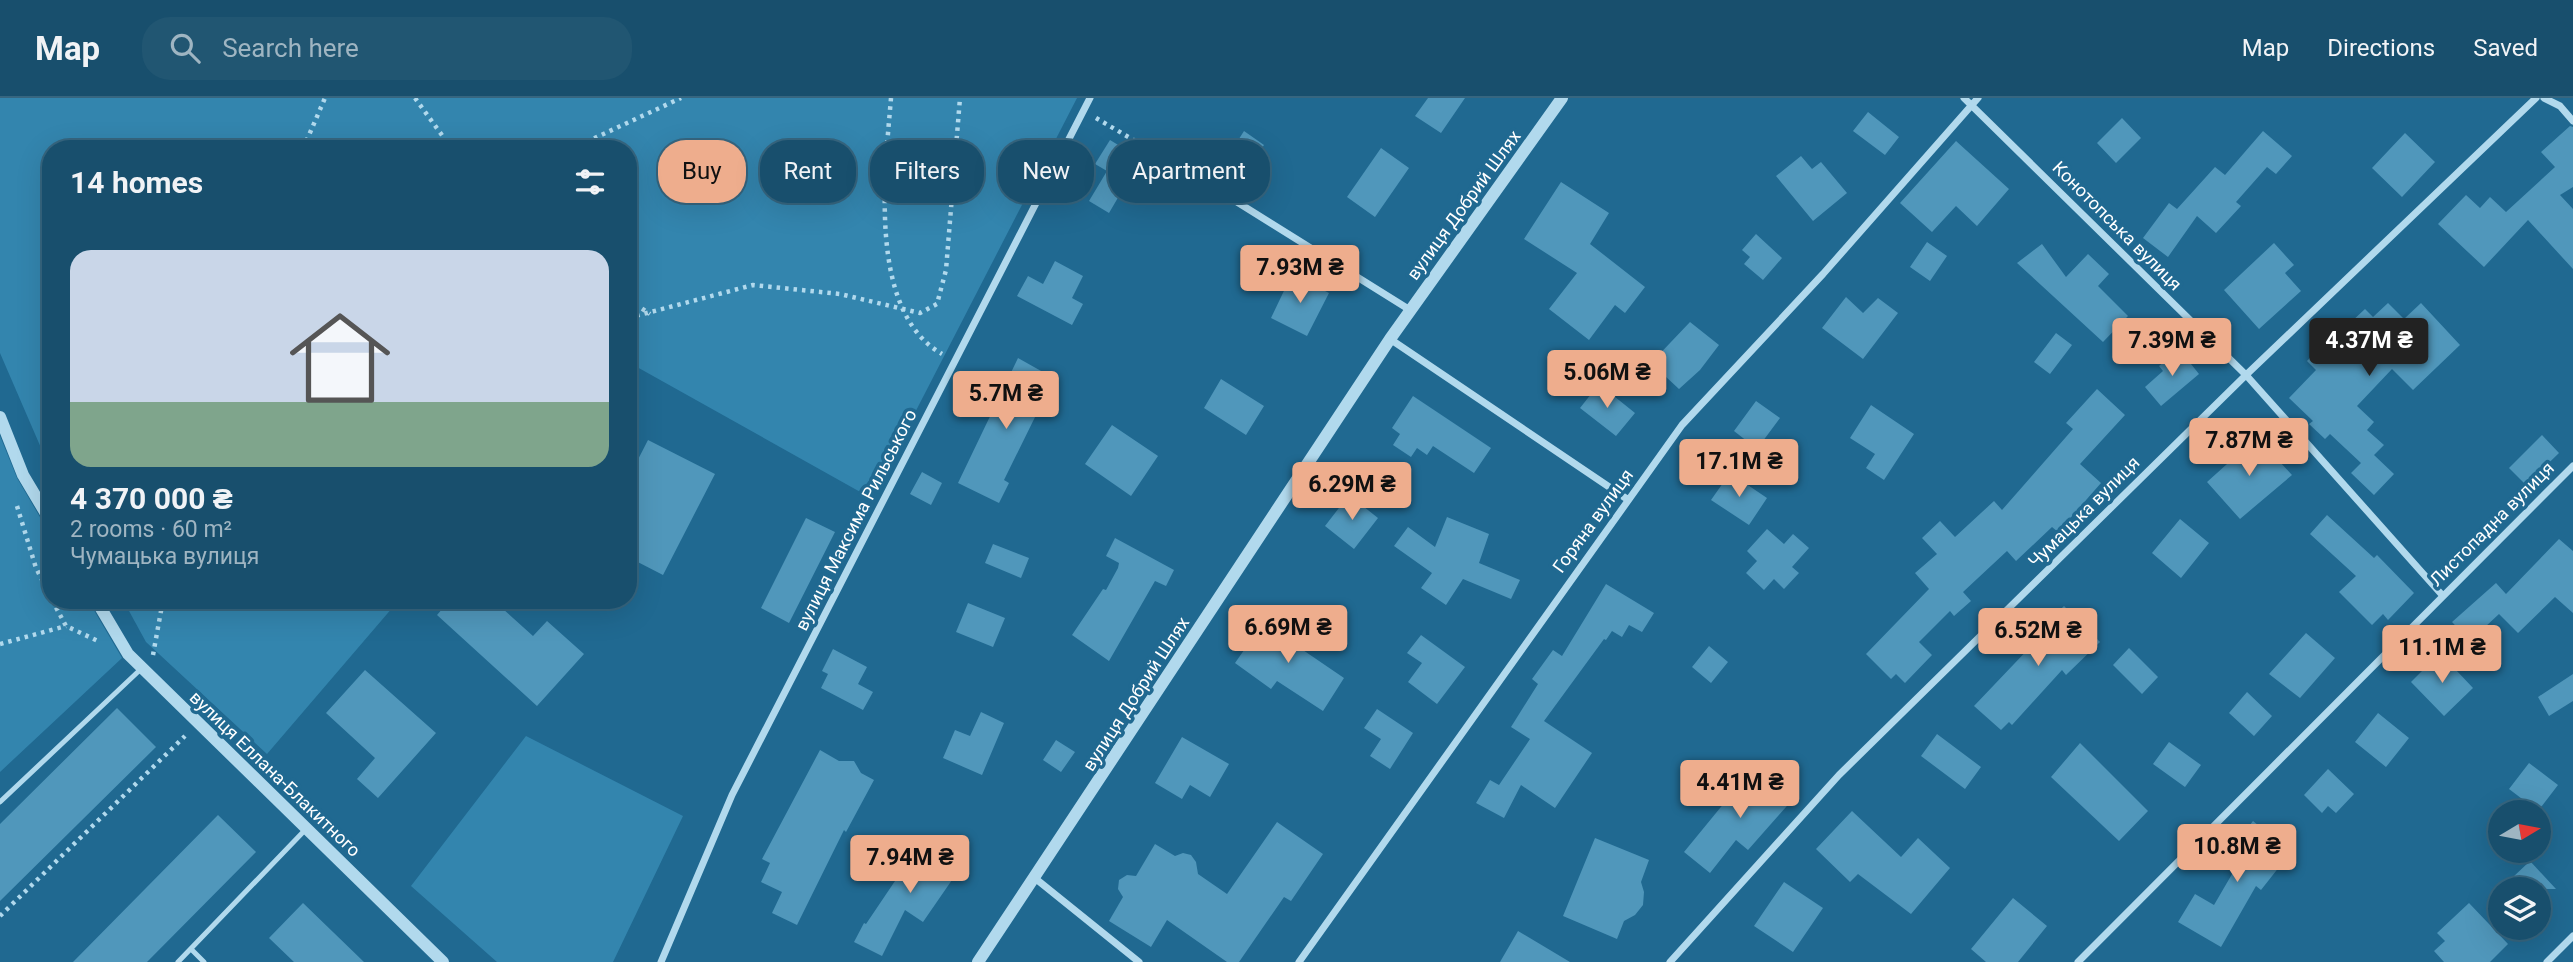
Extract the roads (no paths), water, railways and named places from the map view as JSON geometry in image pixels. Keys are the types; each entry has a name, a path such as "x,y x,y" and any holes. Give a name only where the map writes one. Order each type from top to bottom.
{"street":[{"name":"вулиця Максима Рильського","path":"661,962 732,795 1090,98"},
{"name":"вулиця Добрий Шлях","path":"978,962 1036,879 1390,339 1562,98"},
{"name":"Конотопська вулиця","path":"1964,98 2245,375 2443,596"},
{"name":"Горяна вулиця","path":"1299,962 1682,425 1824,274 1978,98"},
{"name":"Чумацька вулиця","path":"1670,962 1839,775 2245,375 2536,98"},
{"path":"2544,98 2560,106 2573,121"},
{"path":"1239,203 1410,310"},
{"path":"1390,339 1627,499"},
{"path":"0,417 23,475 42,507"},
{"name":"Листопадна вулиця","path":"2078,962 2573,466"},
{"name":"вулиця Еллана-Блакитного","path":"101,609 128,654 443,962"},
{"path":"1036,879 1139,962"},
{"path":"2547,962 2573,936"}],"lane":[{"path":"0,802 142,668"},
{"path":"178,962 306,829"},
{"path":"191,949 204,962"}]}
